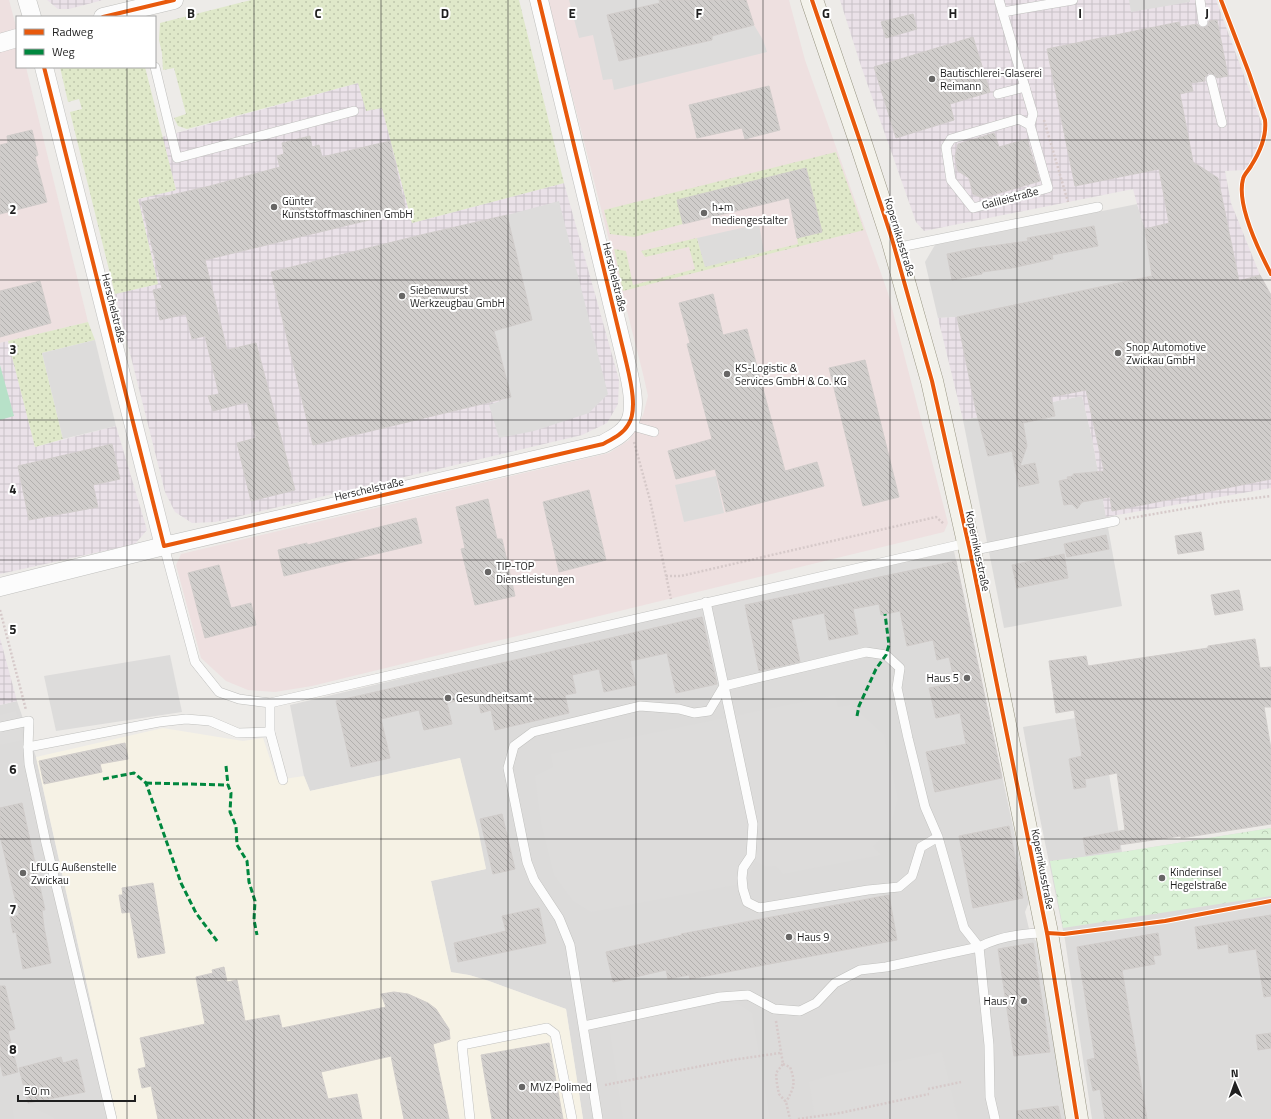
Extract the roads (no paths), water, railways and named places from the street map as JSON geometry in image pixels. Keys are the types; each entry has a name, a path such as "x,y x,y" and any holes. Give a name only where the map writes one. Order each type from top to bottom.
{"street":[{"path":"27,0 32,16"},
{"path":"111,16 142,12 174,0"},
{"name":"Herschelstraße","path":"0,587 164,546 603,444 617,437 629,425 633,411 632,394 625,357 539,0"},
{"name":"Kopernikusstraße","path":"812,0 895,248 932,381 968,547 1047,933 1077,1119"},
{"path":"0,43 16,38"},
{"name":"Herschelstraße","path":"44,68 164,546"}],"lane":[{"path":"999,0 1033,114 1030,125"},
{"path":"1003,12 1073,0"},
{"path":"1200,0 1203,22"},
{"path":"155,68 178,158 354,111"},
{"path":"1211,79 1222,123"},
{"path":"998,94 1025,87"},
{"name":"Galileistraße","path":"1019,119 1030,125 1048,188 973,208 951,180 946,148 951,139 1019,119"},
{"name":"Kopernikusstraße","path":"895,248 1098,207"},
{"path":"629,425 654,432"},
{"path":"164,546 195,662 219,692 239,700 270,703 674,611 706,602 968,547 1115,521"},
{"path":"706,602 753,824 751,856 743,868 742,878 743,889 747,902 759,908 868,890 899,887 912,876 921,847 938,837"},
{"path":"598,1119 570,945 559,918 534,880 527,862 508,768 514,746 533,732 640,706 679,709 694,713 709,711 724,686 866,652 886,655 900,668 897,688 926,807 938,837 964,928 979,947 989,1045 990,1097 995,1119"},
{"path":"270,703 270,732 284,780"},
{"path":"28,747 158,722 186,719 210,721 238,733 270,732"},
{"path":"0,727 29,721 29,764 46,843 112,1119"},
{"path":"584,1026 720,997 748,994 774,1009 800,1012 816,1003 835,983 860,970 886,967 979,947 992,940 1030,933 1047,933"},
{"path":"470,1119 462,1045 547,1028 555,1034 572,1119"}],"place":[{"name":"Bautischlerei-Glaserei Reimann","path":"932,79"},
{"name":"Günter Kunststoffmaschinen GmbH","path":"274,207"},
{"name":"h+m mediengestalter","path":"704,213"},
{"name":"Siebenwurst Werkzeugbau GmbH","path":"402,296"},
{"name":"Snop Automotive Zwickau GmbH","path":"1118,353"},
{"name":"KS-Logistic & Services GmbH & Co. KG","path":"727,374"},
{"name":"TIP-TOP Dienstleistungen","path":"488,572"},
{"name":"Haus 5","path":"967,678"},
{"name":"Gesundheitsamt","path":"448,698"},
{"name":"LfULG Außenstelle Zwickau","path":"23,873"},
{"name":"Kinderinsel Hegelstraße","path":"1162,878"},
{"name":"Haus 9","path":"789,937"},
{"name":"Haus 7","path":"1024,1001"},
{"name":"MVZ Polimed","path":"522,1087"}]}
